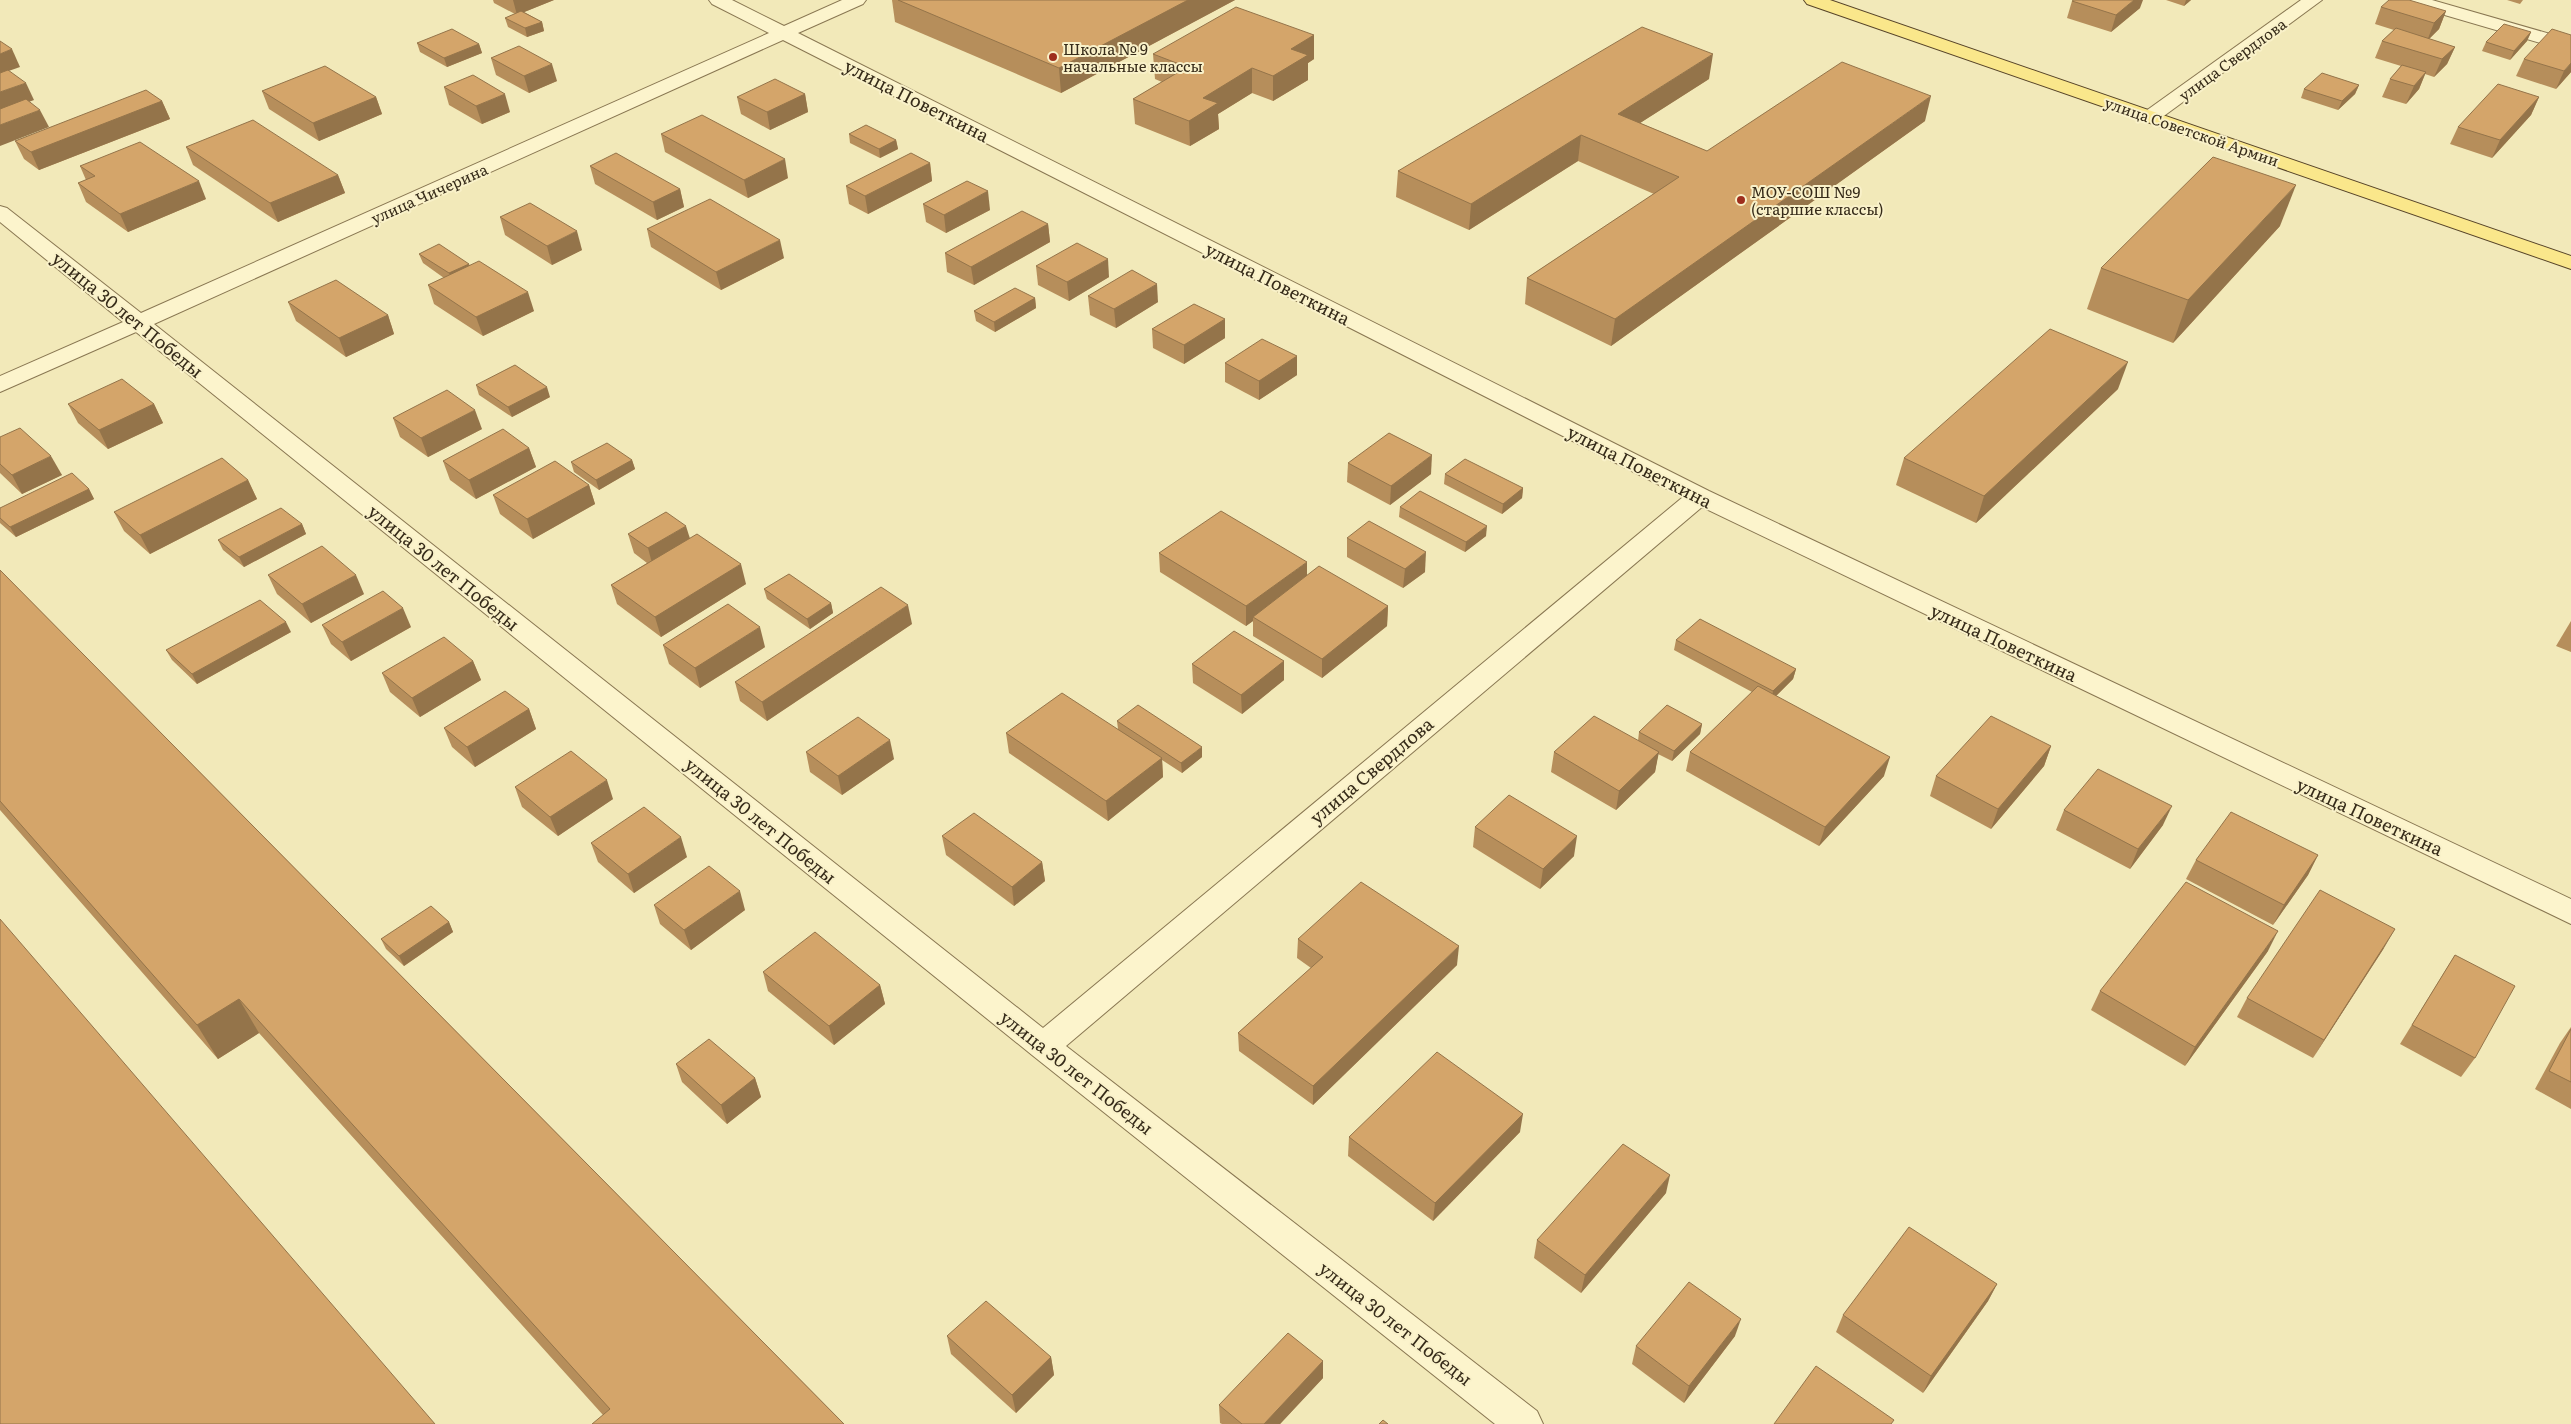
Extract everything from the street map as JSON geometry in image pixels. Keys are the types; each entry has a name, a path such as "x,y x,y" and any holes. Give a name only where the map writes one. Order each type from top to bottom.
{"main road":[{"name":"улица Советской Армии","path":"1813,0 2571,263"}],"street":[{"name":"улица Поветкина","path":"718,0 1700,496 2571,912"},
{"name":"улица Чичерина","path":"0,385 857,0"},
{"name":"улица Свердлова","path":"2150,117 2313,0"},
{"path":"2412,0 2571,46"},
{"name":"улица 30 лет Победы","path":"0,212 1043,1046 1524,1424"},
{"name":"улица Свердлова","path":"1043,1046 1700,496"}],"building":[{"path":"898,0 1188,0 1059,68"},
{"path":"2134,0 2116,15 2072,1"},
{"path":"2389,0 2409,0 2446,11 2434,23 2381,7"},
{"path":"1236,7 1314,35 1291,49 1308,55 1273,76 1252,68 1203,98 1218,103 1189,121 1133,99 1187,67 1153,54"},
{"path":"521,11 542,22 525,28 505,18"},
{"path":"2504,24 2531,32 2514,51 2486,42"},
{"name":"МОУ-СОШ №9 (старшие классы)","path":"1642,27 1713,54 1618,114 1707,151 1842,62 1931,96 1615,319 1527,278 1679,177 1581,135 1471,204 1398,171"},
{"path":"2396,28 2455,47 2442,59 2382,41"},
{"path":"452,29 479,44 444,58 417,43"},
{"path":"2552,29 2571,35 2571,63 2564,71 2524,59"},
{"path":"0,41 12,49 0,54"},
{"path":"519,46 552,64 524,76 491,58"},
{"path":"2402,65 2426,72 2414,86 2390,79"},
{"path":"325,66 376,97 313,123 262,91"},
{"path":"8,70 26,83 0,92 0,73"},
{"path":"2322,73 2359,85 2342,101 2304,89"},
{"path":"473,75 505,94 476,106 444,87"},
{"path":"775,79 805,94 767,112 737,97"},
{"path":"2498,84 2539,97 2500,140 2458,127"},
{"path":"146,90 162,101 31,152 15,141"},
{"path":"26,99 40,110 0,125 0,109"},
{"path":"702,115 785,159 744,180 661,134"},
{"path":"253,120 338,175 270,203 186,147"},
{"path":"866,125 896,140 879,149 849,134"},
{"path":"140,142 199,181 120,214 78,183 95,176 80,166"},
{"path":"616,153 680,189 653,202 590,166"},
{"path":"911,153 930,163 865,196 846,186"},
{"path":"2213,157 2296,185 2188,300 2101,268"},
{"path":"967,181 988,191 944,215 923,204"},
{"path":"710,199 780,240 716,272 647,229"},
{"path":"530,203 577,231 547,246 500,217"},
{"path":"1022,211 1048,224 971,267 945,253"},
{"path":"1077,243 1108,259 1067,282 1036,266"},
{"path":"439,244 469,264 449,273 419,254"},
{"path":"479,261 528,292 476,317 428,285"},
{"path":"1132,270 1157,284 1114,309 1088,296"},
{"path":"336,280 388,315 339,338 288,302"},
{"path":"1015,288 1035,298 994,322 974,311"},
{"path":"1194,304 1225,319 1184,345 1152,329"},
{"path":"2050,329 2128,362 1984,496 1904,458"},
{"path":"1262,339 1297,356 1259,381 1225,363"},
{"path":"515,365 547,387 508,407 476,385"},
{"path":"122,379 154,404 99,430 68,404"},
{"path":"447,390 475,410 421,438 393,418"},
{"path":"20,428 51,456 12,475 0,464 0,437"},
{"path":"503,429 529,448 469,480 443,461"},
{"path":"1389,433 1432,455 1391,486 1348,463"},
{"path":"607,443 632,460 596,480 571,462"},
{"path":"222,458 248,480 140,535 114,512"},
{"path":"1465,459 1523,488 1503,504 1445,474"},
{"path":"555,461 589,485 527,519 493,495"},
{"path":"72,473 89,489 10,527 0,518 0,508"},
{"path":"1420,491 1487,526 1466,542 1400,507"},
{"path":"281,508 302,524 239,557 218,540"},
{"path":"1221,511 1307,562 1246,606 1159,553"},
{"path":"666,512 686,526 648,548 628,534"},
{"path":"1369,521 1426,552 1405,569 1347,538"},
{"path":"697,534 741,564 655,617 611,585"},
{"path":"322,546 356,575 302,604 268,575"},
{"path":"1319,566 1388,606 1322,659 1253,617"},
{"path":"0,570 844,1424 592,1424 610,1409 239,999 197,1025 0,801"},
{"path":"789,574 831,603 807,619 764,589"},
{"path":"881,587 908,605 762,702 735,682"},
{"path":"383,591 403,608 342,642 322,625"},
{"path":"260,600 286,622 192,674 166,650"},
{"path":"728,604 760,627 695,668 663,645"},
{"path":"1700,619 1796,669 1773,691 1676,640"},
{"path":"1234,631 1284,661 1241,695 1192,664"},
{"path":"444,637 473,661 412,698 382,673"},
{"path":"1758,686 1890,757 1825,827 1690,752"},
{"path":"505,691 529,709 467,747 444,728"},
{"path":"1062,693 1162,758 1106,801 1006,733"},
{"path":"1138,705 1202,747 1181,763 1117,721"},
{"path":"1667,705 1702,724 1674,751 1639,732"},
{"path":"1594,716 1659,752 1619,791 1554,752"},
{"path":"1991,716 2051,746 1998,809 1936,776"},
{"path":"858,717 890,740 838,776 806,752"},
{"path":"571,751 607,780 550,817 515,787"},
{"path":"2098,769 2172,806 2138,849 2064,810"},
{"path":"1509,795 1577,836 1543,869 1475,827"},
{"path":"644,807 681,837 628,874 591,843"},
{"path":"2231,812 2318,855 2284,905 2196,860"},
{"path":"974,813 1042,862 1012,887 942,836"},
{"path":"709,866 740,891 684,930 654,905"},
{"path":"1361,882 1459,946 1313,1086 1238,1033 1323,957 1298,939"},
{"path":"2186,882 2278,931 2195,1047 2100,991"},
{"path":"2320,890 2395,929 2324,1040 2247,998"},
{"path":"431,906 449,922 399,956 381,939"},
{"path":"0,919 435,1424 0,1424"},
{"path":"815,932 880,985 829,1026 763,972"},
{"path":"2455,955 2515,986 2475,1058 2412,1025"},
{"path":"2571,1029 2571,1082 2549,1071"},
{"path":"709,1039 755,1078 721,1105 676,1064"},
{"path":"1437,1052 1523,1114 1435,1203 1349,1137"},
{"path":"1623,1144 1670,1175 1585,1275 1537,1240"},
{"path":"1909,1227 1997,1284 1931,1376 1843,1315"},
{"path":"1689,1282 1741,1319 1689,1386 1636,1346"},
{"path":"986,1301 1051,1357 1012,1395 947,1336"},
{"path":"1288,1333 1323,1361 1264,1424 1242,1424 1219,1405"},
{"path":"1816,1366 1894,1420 1891,1424 1774,1424"},
{"path":"1383,1420 1388,1424 1379,1424"}],"place":[{"name":"Школа № 9 начальные классы","path":"1053,57"},
{"name":"МОУ-СОШ №9 (старшие классы)","path":"1741,200"}]}
